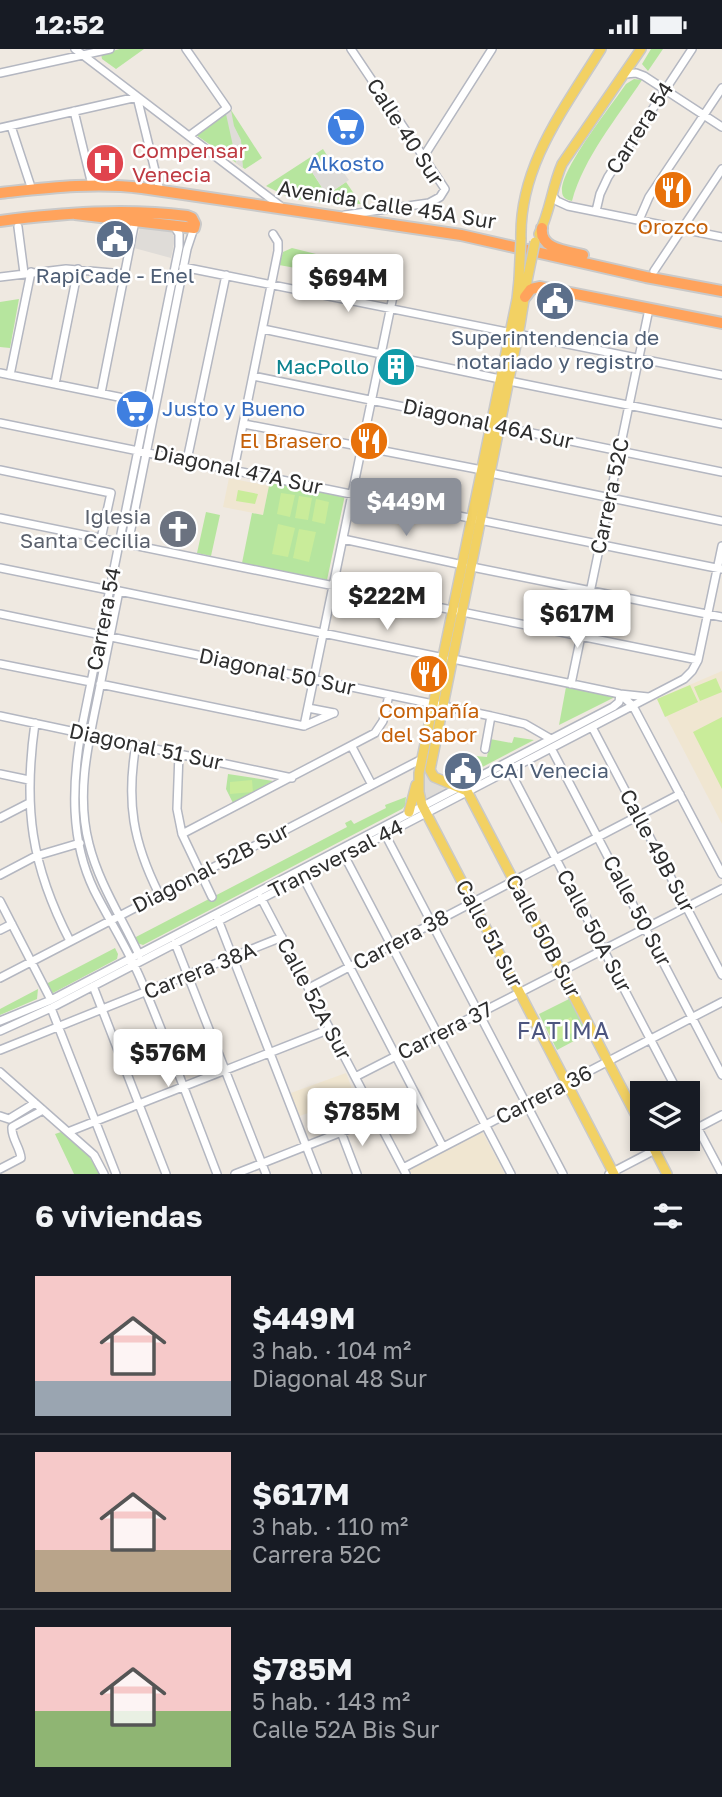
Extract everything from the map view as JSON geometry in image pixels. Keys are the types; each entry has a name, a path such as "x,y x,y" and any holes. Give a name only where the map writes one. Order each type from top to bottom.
{"highway":[{"name":"Avenida Calle 45A Sur","path":"0,193 92,185 124,186 505,243 646,277 722,288"},
{"path":"0,221 75,213 158,213 187,216 192,218 194,226 75,213"},
{"path":"542,228 541,237 548,245 722,288"},
{"path":"525,297 531,289 540,287 722,323"}],"main road":[{"path":"464,789 434,777 430,771 439,705 523,280 558,172 640,49"},
{"path":"514,334 525,297 521,209 533,165 543,143 600,52"},
{"path":"409,812 439,705"},
{"path":"419,773 419,792 424,809"},
{"name":"Calle 50B Sur","path":"464,789 630,1104"},
{"name":"Calle 51 Sur","path":"424,809 612,1173"},
{"path":"655,1151 667,1174"}],"street":[{"path":"75,49 284,208"},
{"path":"0,73 110,49"},
{"path":"186,49 227,108 189,136"},
{"name":"Calle 40 Sur","path":"338,216 429,203 443,194 445,187 351,49"},
{"path":"424,156 492,49"},
{"name":"Carrera 54","path":"596,211 608,177 692,49"},
{"path":"625,74 640,74 722,127"},
{"path":"639,220 649,197 722,88"},
{"path":"0,128 138,97"},
{"path":"138,97 160,191"},
{"path":"74,111 92,185"},
{"path":"11,126 32,190"},
{"path":"654,271 722,169"},
{"path":"552,195 563,204 722,237"},
{"path":"101,393 135,221"},
{"name":"Carrera 54","path":"174,225 179,234 179,247 80,733 74,787 79,843 92,887 133,962 217,1174"},
{"name":"Carrera 54","path":"128,544 194,226"},
{"path":"10,375 27,272 18,227"},
{"path":"234,469 279,248 274,234"},
{"path":"184,267 722,375"},
{"path":"0,277 27,272 78,269 124,274"},
{"path":"55,384 78,269"},
{"path":"187,460 226,275"},
{"path":"304,726 397,277"},
{"name":"Carrera 52C","path":"571,684 649,309"},
{"path":"263,329 722,424"},
{"path":"157,356 164,365"},
{"path":"0,373 148,403"},
{"name":"Diagonal 46A Sur","path":"253,376 722,472"},
{"name":"Diagonal 47A Sur","path":"0,423 720,569"},
{"path":"244,424 722,521"},
{"path":"0,470 111,493 101,539"},
{"path":"0,518 698,660 720,569 722,546"},
{"path":"343,539 722,617"},
{"path":"0,568 109,590"},
{"name":"Carrera 54","path":"138,953 102,883 88,840 83,786 90,734 119,591 324,633"},
{"name":"Diagonal 50 Sur","path":"0,614 491,716 525,724 551,743"},
{"path":"324,633 621,694 649,697"},
{"name":"Transversal 44","path":"0,1021 93,986 133,962 138,953 303,877 385,834 424,809 551,743 592,727 672,685 688,676 698,660"},
{"path":"0,664 91,682"},
{"path":"100,684 304,726 334,713 308,708"},
{"path":"621,694 633,706 722,874"},
{"name":"Transversal 44","path":"464,789 509,769 617,704 621,694"},
{"path":"183,834 352,747 378,730 389,695"},
{"name":"Diagonal 51 Sur","path":"0,716 292,778"},
{"path":"485,749 491,716"},
{"path":"35,723 29,803 36,856 52,905 70,941"},
{"name":"Calle 49B Sur","path":"592,727 722,975"},
{"name":"Calle 50 Sur","path":"551,743 722,1075"},
{"path":"136,744 131,775 134,827 145,866 159,894"},
{"path":"352,747 372,785"},
{"path":"179,754 177,809 183,834 212,897"},
{"name":"Diagonal 52B Sur","path":"0,978 422,759"},
{"name":"Calle 50A Sur","path":"509,769 672,1081"},
{"path":"0,774 29,780"},
{"name":"Carrera 38","path":"309,988 680,794"},
{"path":"0,818 29,803"},
{"name":"Transversal 44","path":"0,1031 175,943 217,917 409,812 424,809"},
{"path":"385,834 563,1174"},
{"path":"0,875 36,856 88,840"},
{"path":"344,855 511,1174"},
{"path":"303,877 443,1147"},
{"name":"Carrera 37","path":"355,1077 722,889"},
{"name":"Calle 52A Sur","path":"261,898 404,1171"},
{"path":"0,901 51,1004 57,1026 115,1172 104,1174 94,1155 0,1072"},
{"path":"217,917 317,1174"},
{"path":"0,930 12,924"},
{"name":"Carrera 38A","path":"0,1050 282,937"},
{"path":"175,943 266,1174"},
{"path":"93,986 166,1174"},
{"name":"Carrera 36","path":"404,1171 443,1147 722,1002"},
{"path":"68,1132 330,1029"},
{"path":"0,1116 9,1119 35,1103"},
{"path":"0,1169 21,1158 12,1127 43,1109"},
{"path":"700,1126 722,1115"},
{"path":"235,1174 376,1118"},
{"path":"341,1132 357,1174"},
{"path":"700,1134 722,1174"},
{"path":"612,1173 652,1151"}],"shaded area":[{"path":"231,110 234,126 241,140 243,168 236,163 226,114"},
{"path":"331,155 349,180 316,202 300,200 323,189 310,169"},
{"path":"140,228 172,232 175,239 171,258 134,248"},
{"path":"229,478 269,486 263,515 223,507"},
{"path":"722,671 722,824 657,699"},
{"path":"436,708 439,709 426,772 432,780 451,787 425,800 421,780"},
{"path":"346,1073 357,1102 330,1112 327,1106 297,1117 288,1094"},
{"path":"482,1131 505,1174 410,1174 407,1169"}],"green space":[{"path":"120,49 144,49 116,69 102,59 101,54"},
{"path":"651,49 663,49 648,71 642,64"},
{"path":"634,79 642,80 593,153 572,201 567,199 562,191 570,168 588,137 626,84"},
{"path":"231,110 262,158 245,169 196,135"},
{"path":"323,149 328,157 310,169 323,189 315,195 307,195 300,200 292,199 266,186"},
{"path":"346,182 361,204 316,202"},
{"path":"292,248 380,270 388,277 389,285 279,265 283,252"},
{"path":"176,275 146,443 143,443"},
{"path":"19,299 10,348 0,347 0,302"},
{"path":"270,481 345,495 327,580 242,563 252,513 263,515"},
{"path":"238,490 258,494 255,504 236,501"},
{"path":"281,493 295,495 290,517 277,514"},
{"path":"299,496 312,498 308,520 295,518"},
{"path":"316,499 329,502 325,524 312,521"},
{"path":"206,512 220,515 211,556 197,553"},
{"path":"278,524 295,528 288,557 272,554"},
{"path":"299,529 316,532 309,562 293,558"},
{"path":"716,678 722,692 700,701 694,687"},
{"path":"690,685 698,702 665,717 657,699"},
{"path":"566,687 615,697 559,725"},
{"path":"722,717 722,789 693,732"},
{"path":"514,737 534,740 469,774 452,773 456,757 474,760 475,756 487,757 490,739 512,743"},
{"path":"228,774 273,781 233,803 226,789"},
{"path":"252,780 253,792 230,794 230,782"},
{"path":"406,797 402,809 143,945 137,943 134,938 347,827 345,823 351,820 354,824 386,808 385,805"},
{"path":"115,948 117,959 51,994 46,984"},
{"path":"38,989 37,999 0,1015 0,1009"},
{"path":"571,998 589,1033 557,1050 539,1014"},
{"path":"571,1017 578,1030 554,1042 547,1030"},
{"path":"61,1132 87,1153 100,1174 74,1174 55,1134"}],"place":[{"name":"Alkosto","path":"346,127"},
{"name":"Compensar Venecia","path":"105,163"},
{"name":"Orozco","path":"673,190"},
{"name":"RapiCade - Enel","path":"115,239"},
{"name":"Superintendencia de notariado y registro","path":"555,301"},
{"name":"MacPollo","path":"396,367"},
{"name":"Justo y Bueno","path":"135,409"},
{"name":"El Brasero","path":"369,441"},
{"name":"Iglesia Santa Cecilia","path":"178,529"},
{"name":"Compañía del Sabor","path":"429,674"},
{"name":"CAI Venecia","path":"463,771"}],"district":[{"name":"FATIMA","path":"564,1031"}]}
